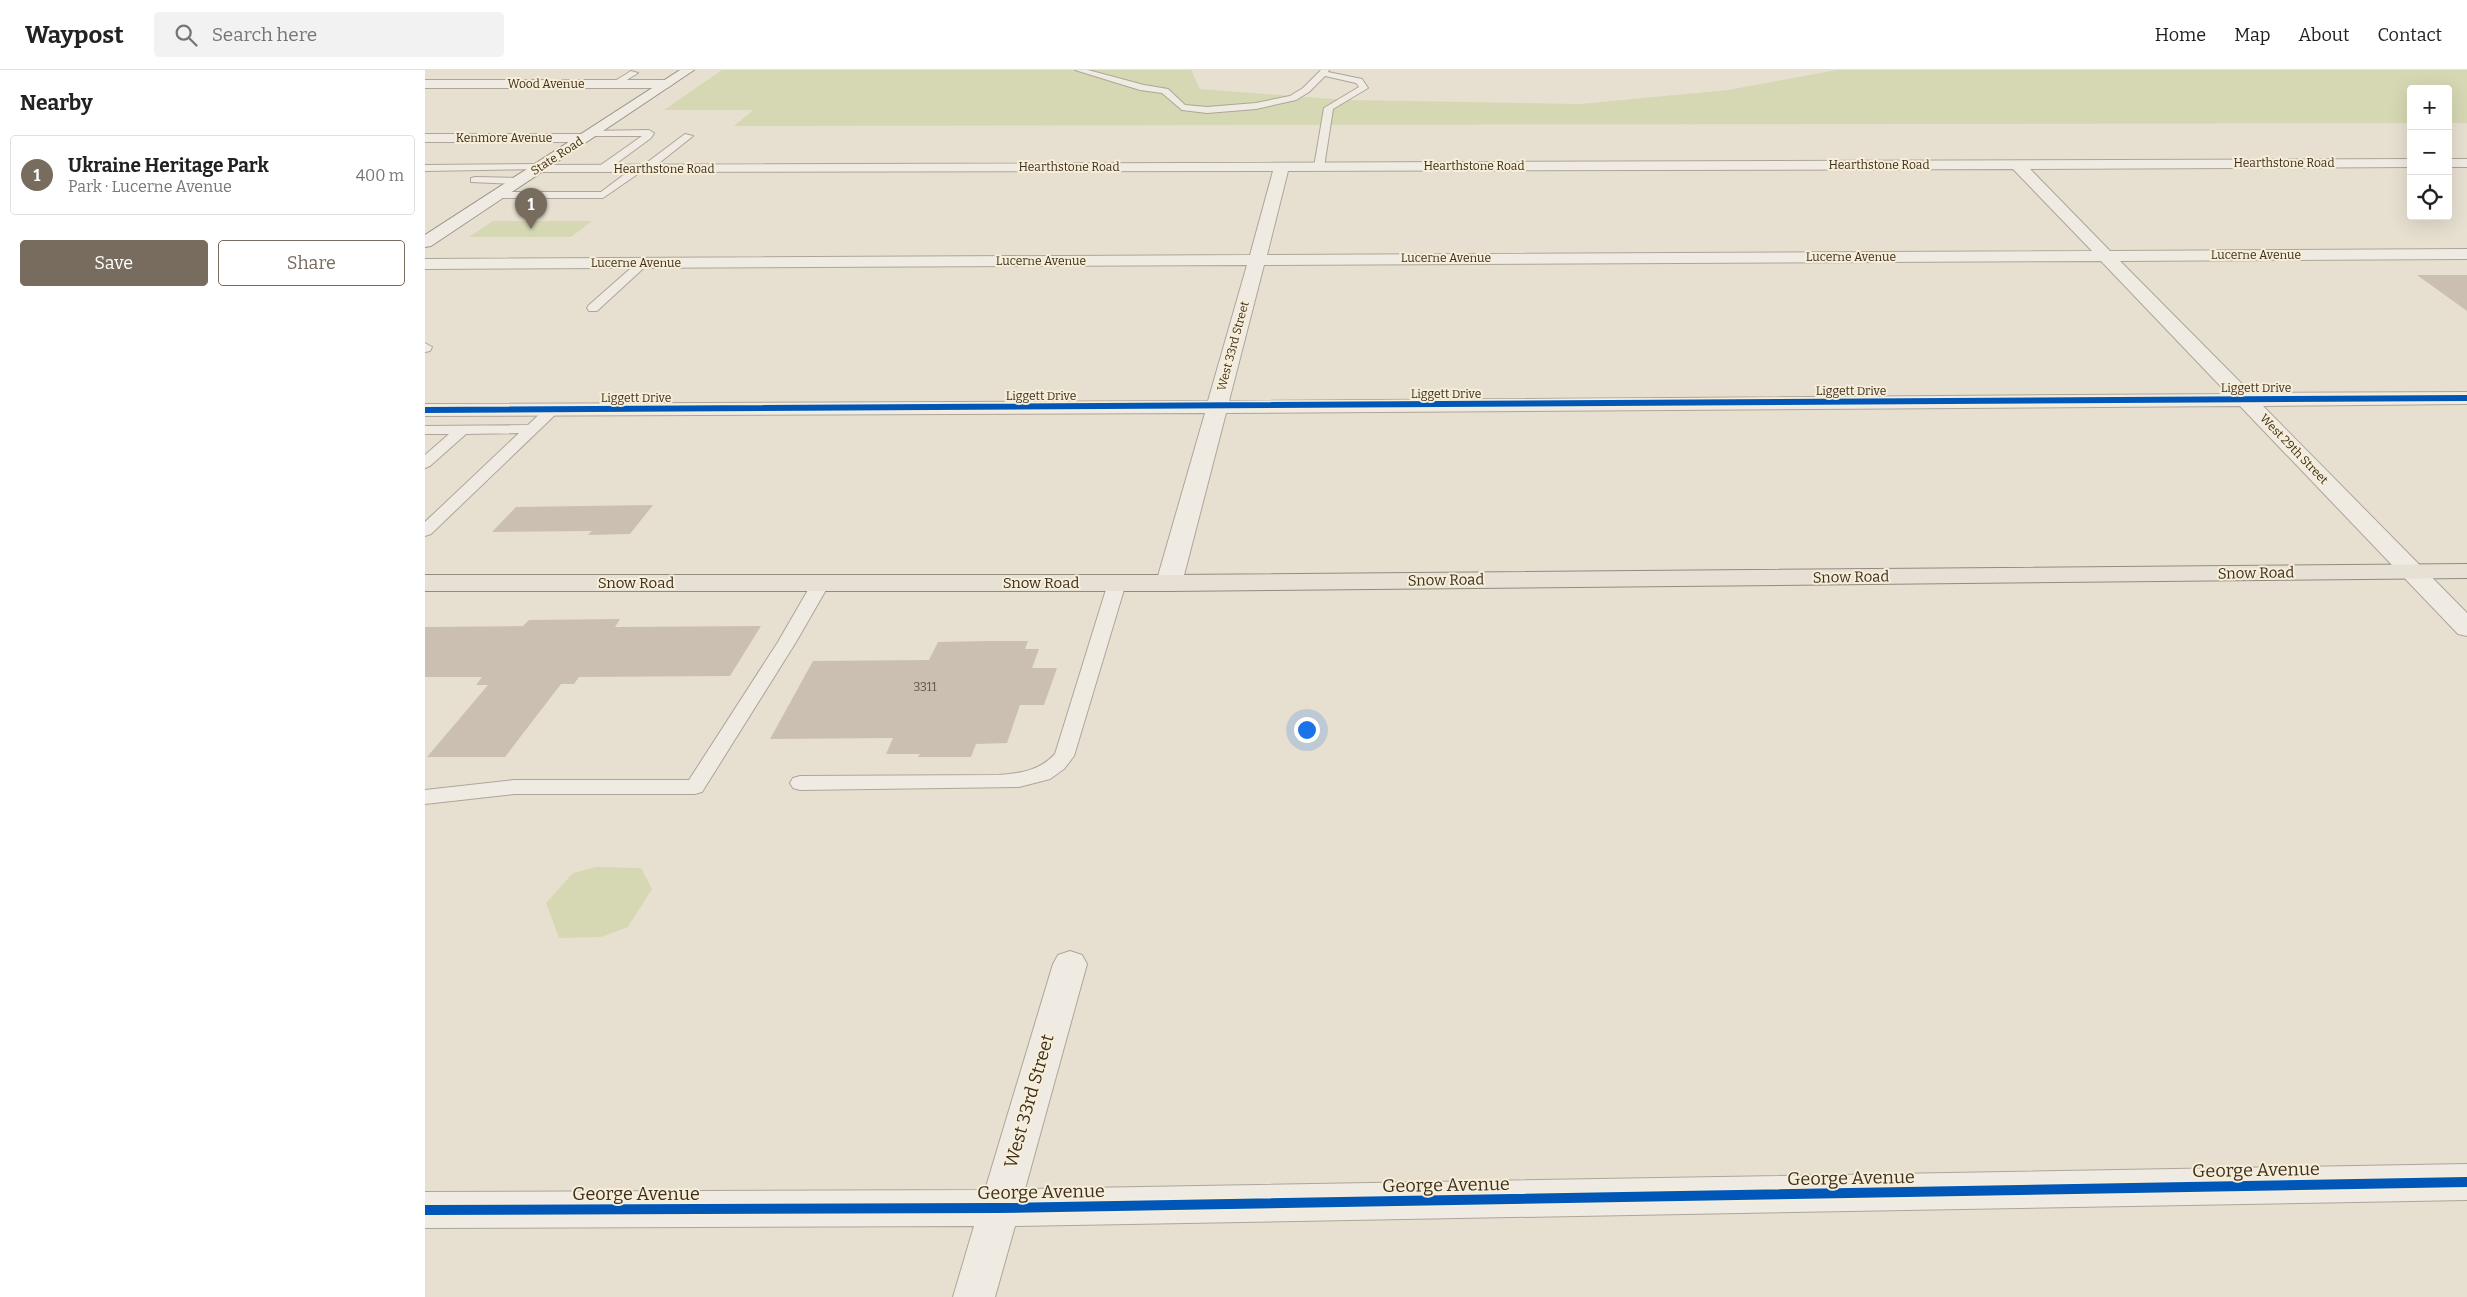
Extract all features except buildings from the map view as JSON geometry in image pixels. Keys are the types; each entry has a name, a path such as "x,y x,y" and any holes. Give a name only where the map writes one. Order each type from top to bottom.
{"main road":[{"name":"Snow Road","path":"425,582 1169,583 2467,571"}],"street":[{"name":"State Road","path":"425,242 688,70"},
{"name":"Wood Avenue","path":"425,84 667,84"},
{"name":"Kenmore Avenue","path":"425,138 588,136"},
{"name":"Hearthstone Road","path":"539,168 2407,163"},
{"path":"2452,163 2467,163"},
{"name":"West 29th Street","path":"2017,164 2467,628"},
{"name":"West 33rd Street","path":"1169,583 1282,167"},
{"name":"Lucerne Avenue","path":"425,264 2467,254"},
{"name":"Liggett Drive","path":"425,410 1217,407 2467,398"},
{"name":"West 33rd Street","path":"974,1297 998,1208 1070,964"},
{"name":"George Avenue","path":"425,1210 998,1208 2467,1182"}],"lane":[{"path":"1079,70 1143,88 1165,91 1177,104 1196,110 1256,106 1285,101 1302,93 1324,71 1359,81 1364,88 1329,108 1319,166"},
{"path":"614,84 634,73"},
{"path":"588,136 649,133 649,136 602,169"},
{"path":"497,195 603,195 688,136"},
{"path":"425,168 539,168"},
{"path":"462,180 519,181"},
{"path":"536,205 548,195"},
{"path":"482,205 567,204"},
{"path":"593,308 643,263"},
{"path":"425,531 552,410"},
{"path":"425,430 531,430"},
{"path":"425,463 462,430"},
{"path":"425,797 514,787 695,787 787,642 821,583"},
{"path":"800,784 999,782 1032,779 1053,770 1064,756 1117,583"}],"green space":[{"path":"722,70 1191,70 1200,89 1345,100 1580,104 1728,90 1837,70 2467,70 2467,123 2452,123 2452,85 2407,85 2407,123 734,126 753,110 664,110"},
{"path":"493,221 592,221 571,237 469,237"},
{"path":"597,867 641,868 652,889 628,927 601,937 559,938 546,903 573,873"}],"cycle path":[{"path":"425,410 1217,407 2467,398"},
{"path":"425,1210 998,1208 2467,1182"}],"place":[{"name":"Ukraine Heritage Park","path":"531,229"}]}
